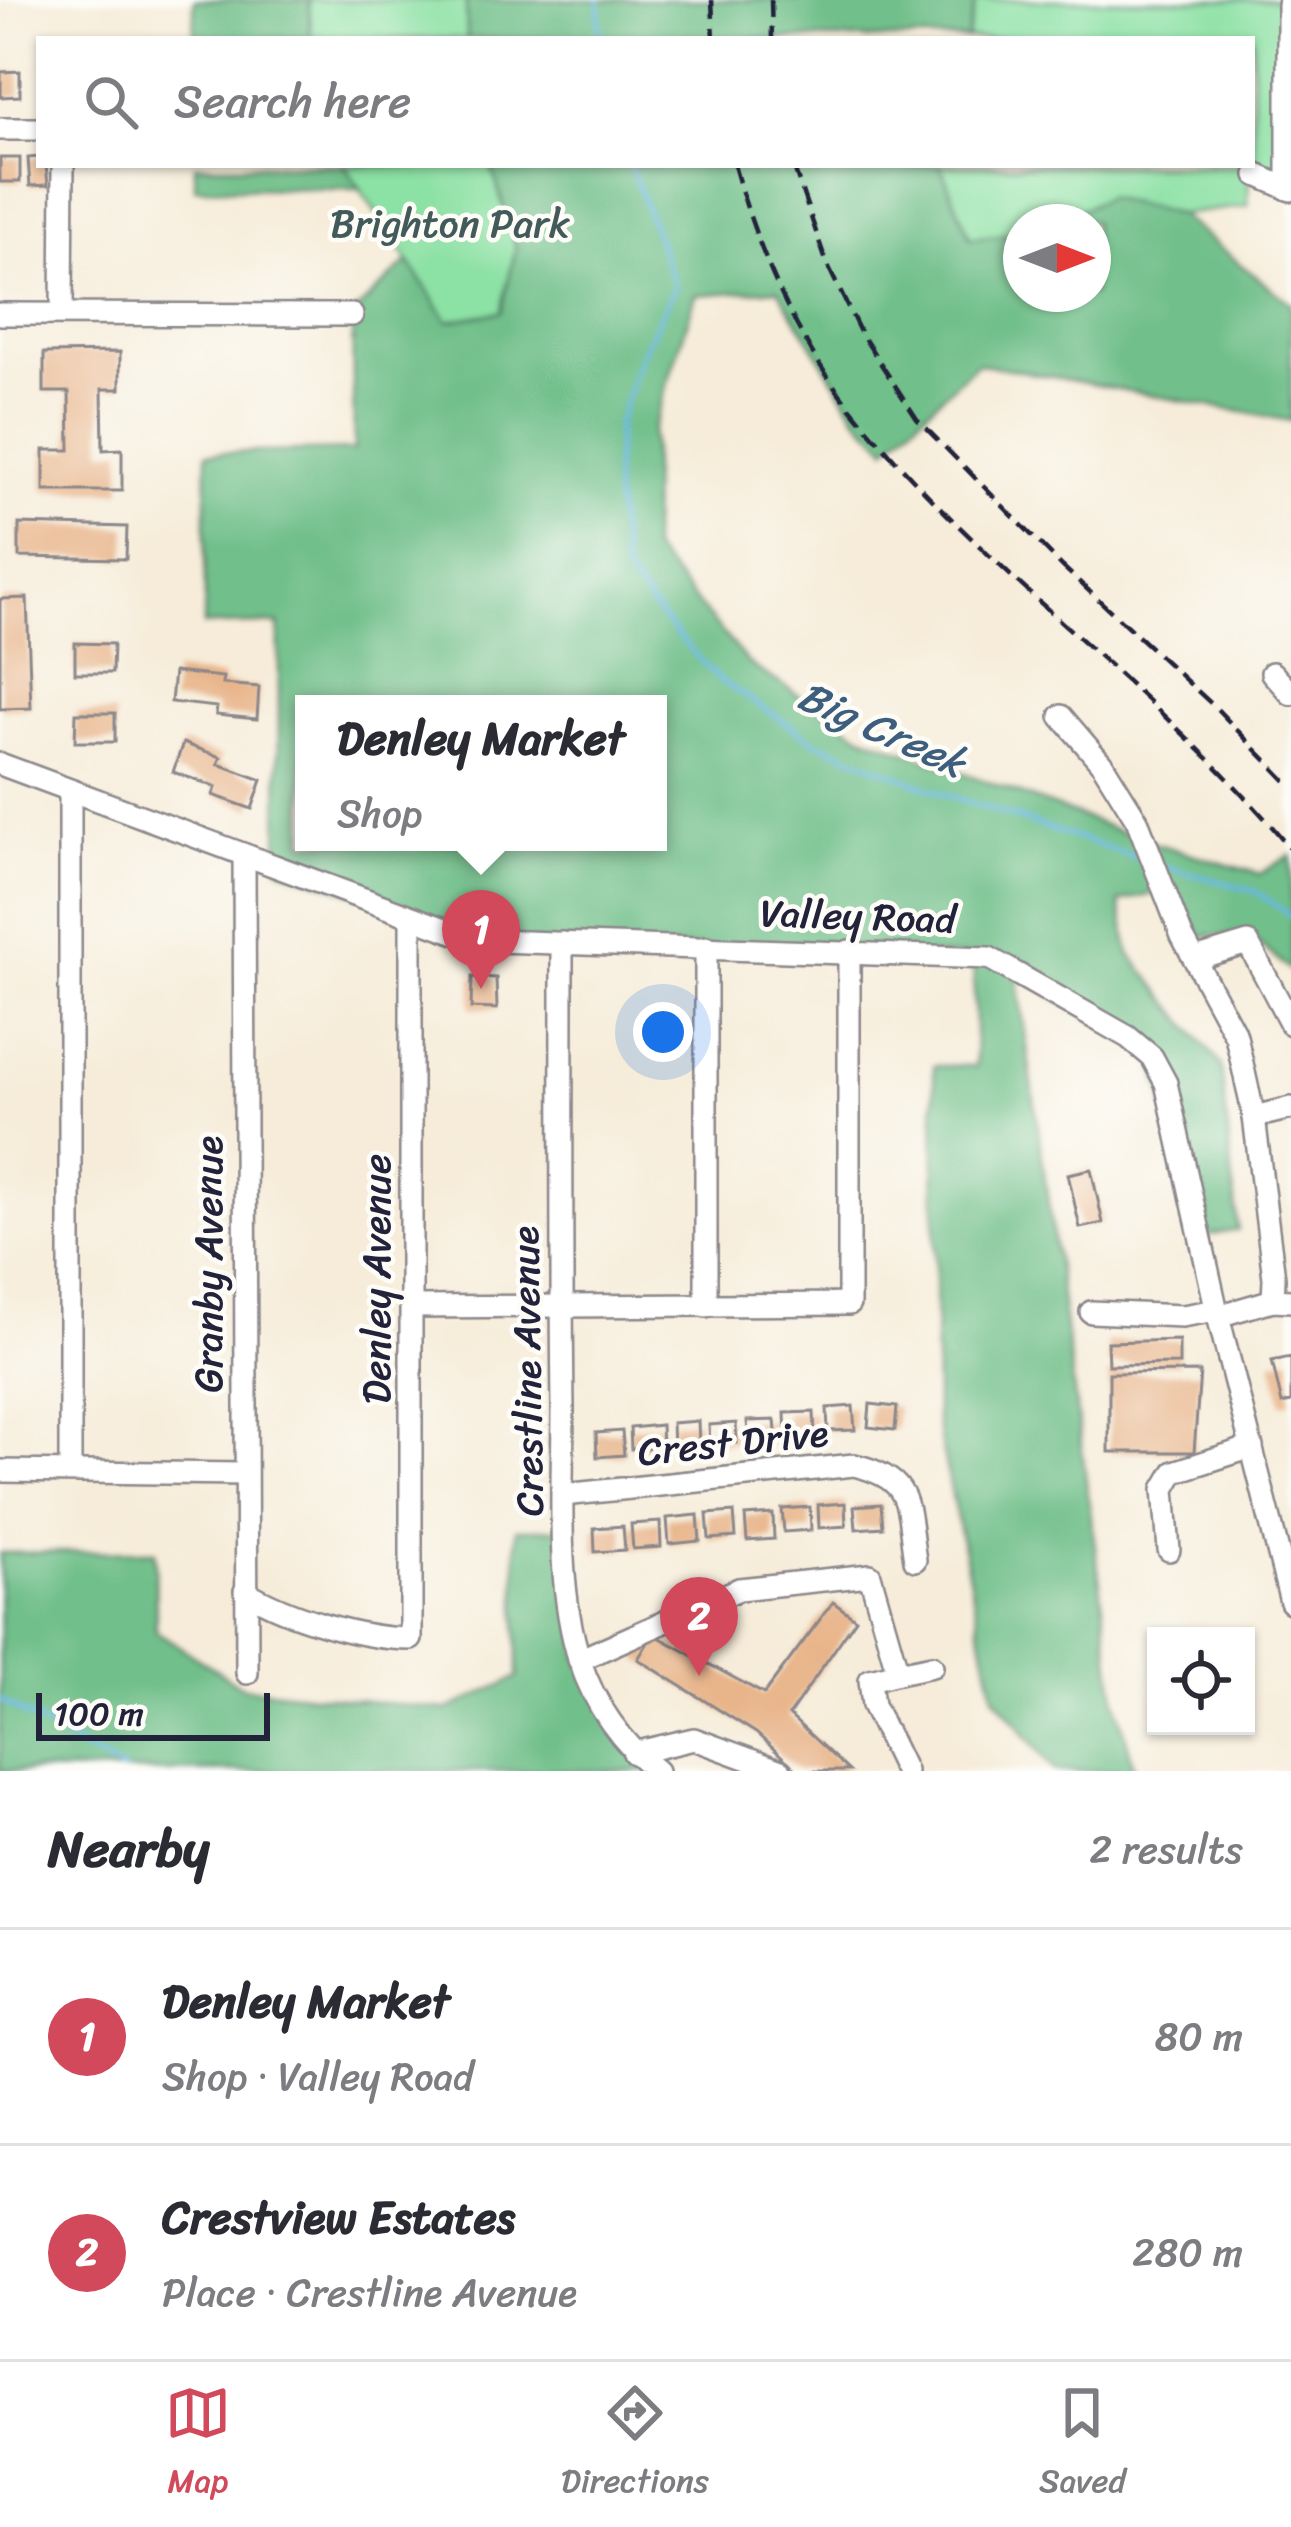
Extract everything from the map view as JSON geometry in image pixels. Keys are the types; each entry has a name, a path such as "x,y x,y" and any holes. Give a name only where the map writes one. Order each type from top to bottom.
{"street":[{"path":"1256,175 1290,190 1284,2"},
{"path":"0,129 36,129"},
{"path":"62,313 63,168"},
{"path":"0,314 352,315"},
{"path":"1272,673 1291,694"},
{"path":"1060,716 1103,765 1137,820 1195,958 1236,1036 1254,1117 1274,1277 1282,1300 1181,1316 1091,1312"},
{"name":"Valley Road","path":"0,764 461,935 493,941 989,958 1128,1037 1152,1057 1166,1083 1291,1602"},
{"path":"70,791 70,1471"},
{"name":"Granby Avenue","path":"244,855 247,1673"},
{"name":"Denley Avenue","path":"245,1591 264,1603 365,1635 411,1639 411,918"},
{"name":"Crestline Avenue","path":"562,943 563,1495 568,1600 579,1660 612,1725 634,1753 657,1771"},
{"path":"1195,958 1248,943 1291,1024"},
{"path":"706,947 706,1306"},
{"path":"412,1307 849,1304 849,951"},
{"path":"1254,1117 1291,1108"},
{"path":"1169,1550 1164,1489 1174,1472 1252,1447"},
{"name":"Crest Drive","path":"563,1495 854,1465 886,1472 904,1496 915,1560"},
{"path":"0,1471 244,1474"},
{"path":"579,1660 739,1589 870,1575 898,1673"},
{"path":"905,1771 873,1705 870,1680 932,1666"},
{"path":"634,1753 694,1739 781,1771"}],"green space":[{"path":"194,0 309,0 311,36 194,36"},
{"path":"309,0 466,0 467,36 311,36"},
{"path":"466,0 976,0 968,36 467,36"},
{"path":"976,0 1272,0 1288,4 1288,189 1249,174 1248,206 1179,215 1107,197 1092,204 1003,204 1003,235 970,239 941,168 1255,168 1255,36 968,36"},
{"path":"195,168 346,168 361,189 195,188"},
{"name":"Brighton Park","path":"346,168 492,168 516,248 501,313 448,321"},
{"path":"492,168 941,168 970,238 1003,235 1003,312 1111,312 1111,204 1092,204 1107,197 1179,215 1291,304 1291,421 977,363 887,448 857,417 778,289 696,295 652,432 651,549 749,664 862,735 1146,841 1260,874 1291,855 1291,971 1248,935 1182,936 1165,891 1119,902 1130,954 1221,1065 1238,1230 1201,1237 1152,1057 1017,973 1116,1700 1135,1771 1055,1771 994,1695 936,1420 934,1066 976,1066 973,957 493,941 278,868 279,624 204,625 207,453 354,450 352,315 408,261 448,321 501,312 516,247"},
{"path":"516,1529 565,1529 579,1660 657,1771 0,1771 0,1553 155,1551 156,1631 242,1687 447,1710 518,1677"}],"building":[{"path":"20,71 20,96 1,97 1,72"},
{"path":"36,157 36,168 46,168 48,185 30,186 28,158"},
{"path":"0,158 20,158 20,182 0,182"},
{"path":"120,352 120,389 102,389 103,450 122,449 122,491 44,491 44,450 70,450 69,392 44,392 44,353"},
{"path":"19,524 127,527 126,559 19,557"},
{"path":"27,598 31,708 0,709 0,599"},
{"path":"75,643 113,644 112,673 75,673"},
{"path":"174,672 259,687 257,719 216,715 217,707 171,702"},
{"path":"76,713 115,713 115,742 75,742"},
{"path":"183,743 221,757 218,764 262,780 252,809 213,795 216,787 173,772"},
{"path":"472,977 496,978 497,1009 471,1008"},
{"path":"1091,1169 1103,1223 1080,1228 1068,1174"},
{"path":"1179,1340 1179,1364 1108,1365 1107,1342"},
{"path":"1291,1357 1291,1402 1282,1404 1272,1361"},
{"path":"1200,1372 1194,1452 1109,1452 1109,1373"},
{"path":"870,1404 897,1407 895,1430 868,1427"},
{"path":"853,1406 855,1430 828,1431 827,1408"},
{"path":"814,1412 815,1435 786,1437 785,1413"},
{"path":"775,1420 777,1443 749,1445 747,1421"},
{"path":"698,1421 699,1445 673,1447 672,1423"},
{"path":"736,1423 737,1443 710,1445 709,1425"},
{"path":"661,1425 662,1447 631,1449 630,1428"},
{"path":"622,1431 624,1455 597,1457 596,1433"},
{"path":"845,1503 846,1526 819,1528 818,1505"},
{"path":"881,1504 883,1527 856,1529 854,1506"},
{"path":"810,1507 811,1530 784,1532 782,1509"},
{"path":"734,1512 736,1537 709,1539 707,1514"},
{"path":"773,1514 774,1539 747,1541 745,1516"},
{"path":"698,1515 700,1541 669,1544 667,1518"},
{"path":"660,1522 661,1547 633,1549 631,1524"},
{"path":"623,1526 625,1550 595,1552 594,1528"},
{"path":"833,1602 856,1619 789,1715 849,1771 798,1771 756,1733 638,1659 653,1634 764,1694"}],"waterway":[{"name":"Big Creek","path":"599,0 600,36"},
{"name":"Big Creek","path":"631,168 675,287 639,359 618,423 614,485 624,572 718,679 814,741 941,793 1147,861"},
{"name":"Big Creek","path":"1163,866 1255,891 1291,916"},
{"path":"0,1700 123,1771"}],"railway":[{"path":"712,0 714,36"},
{"path":"771,0 772,36"},
{"path":"735,168 783,298 817,360 858,417 961,529 1186,737 1291,849"},
{"path":"794,168 827,264 860,332 917,419 1291,786"}],"place":[{"name":"Denley Market","path":"481,989"},
{"name":"Crestview Estates","path":"699,1676"}]}
